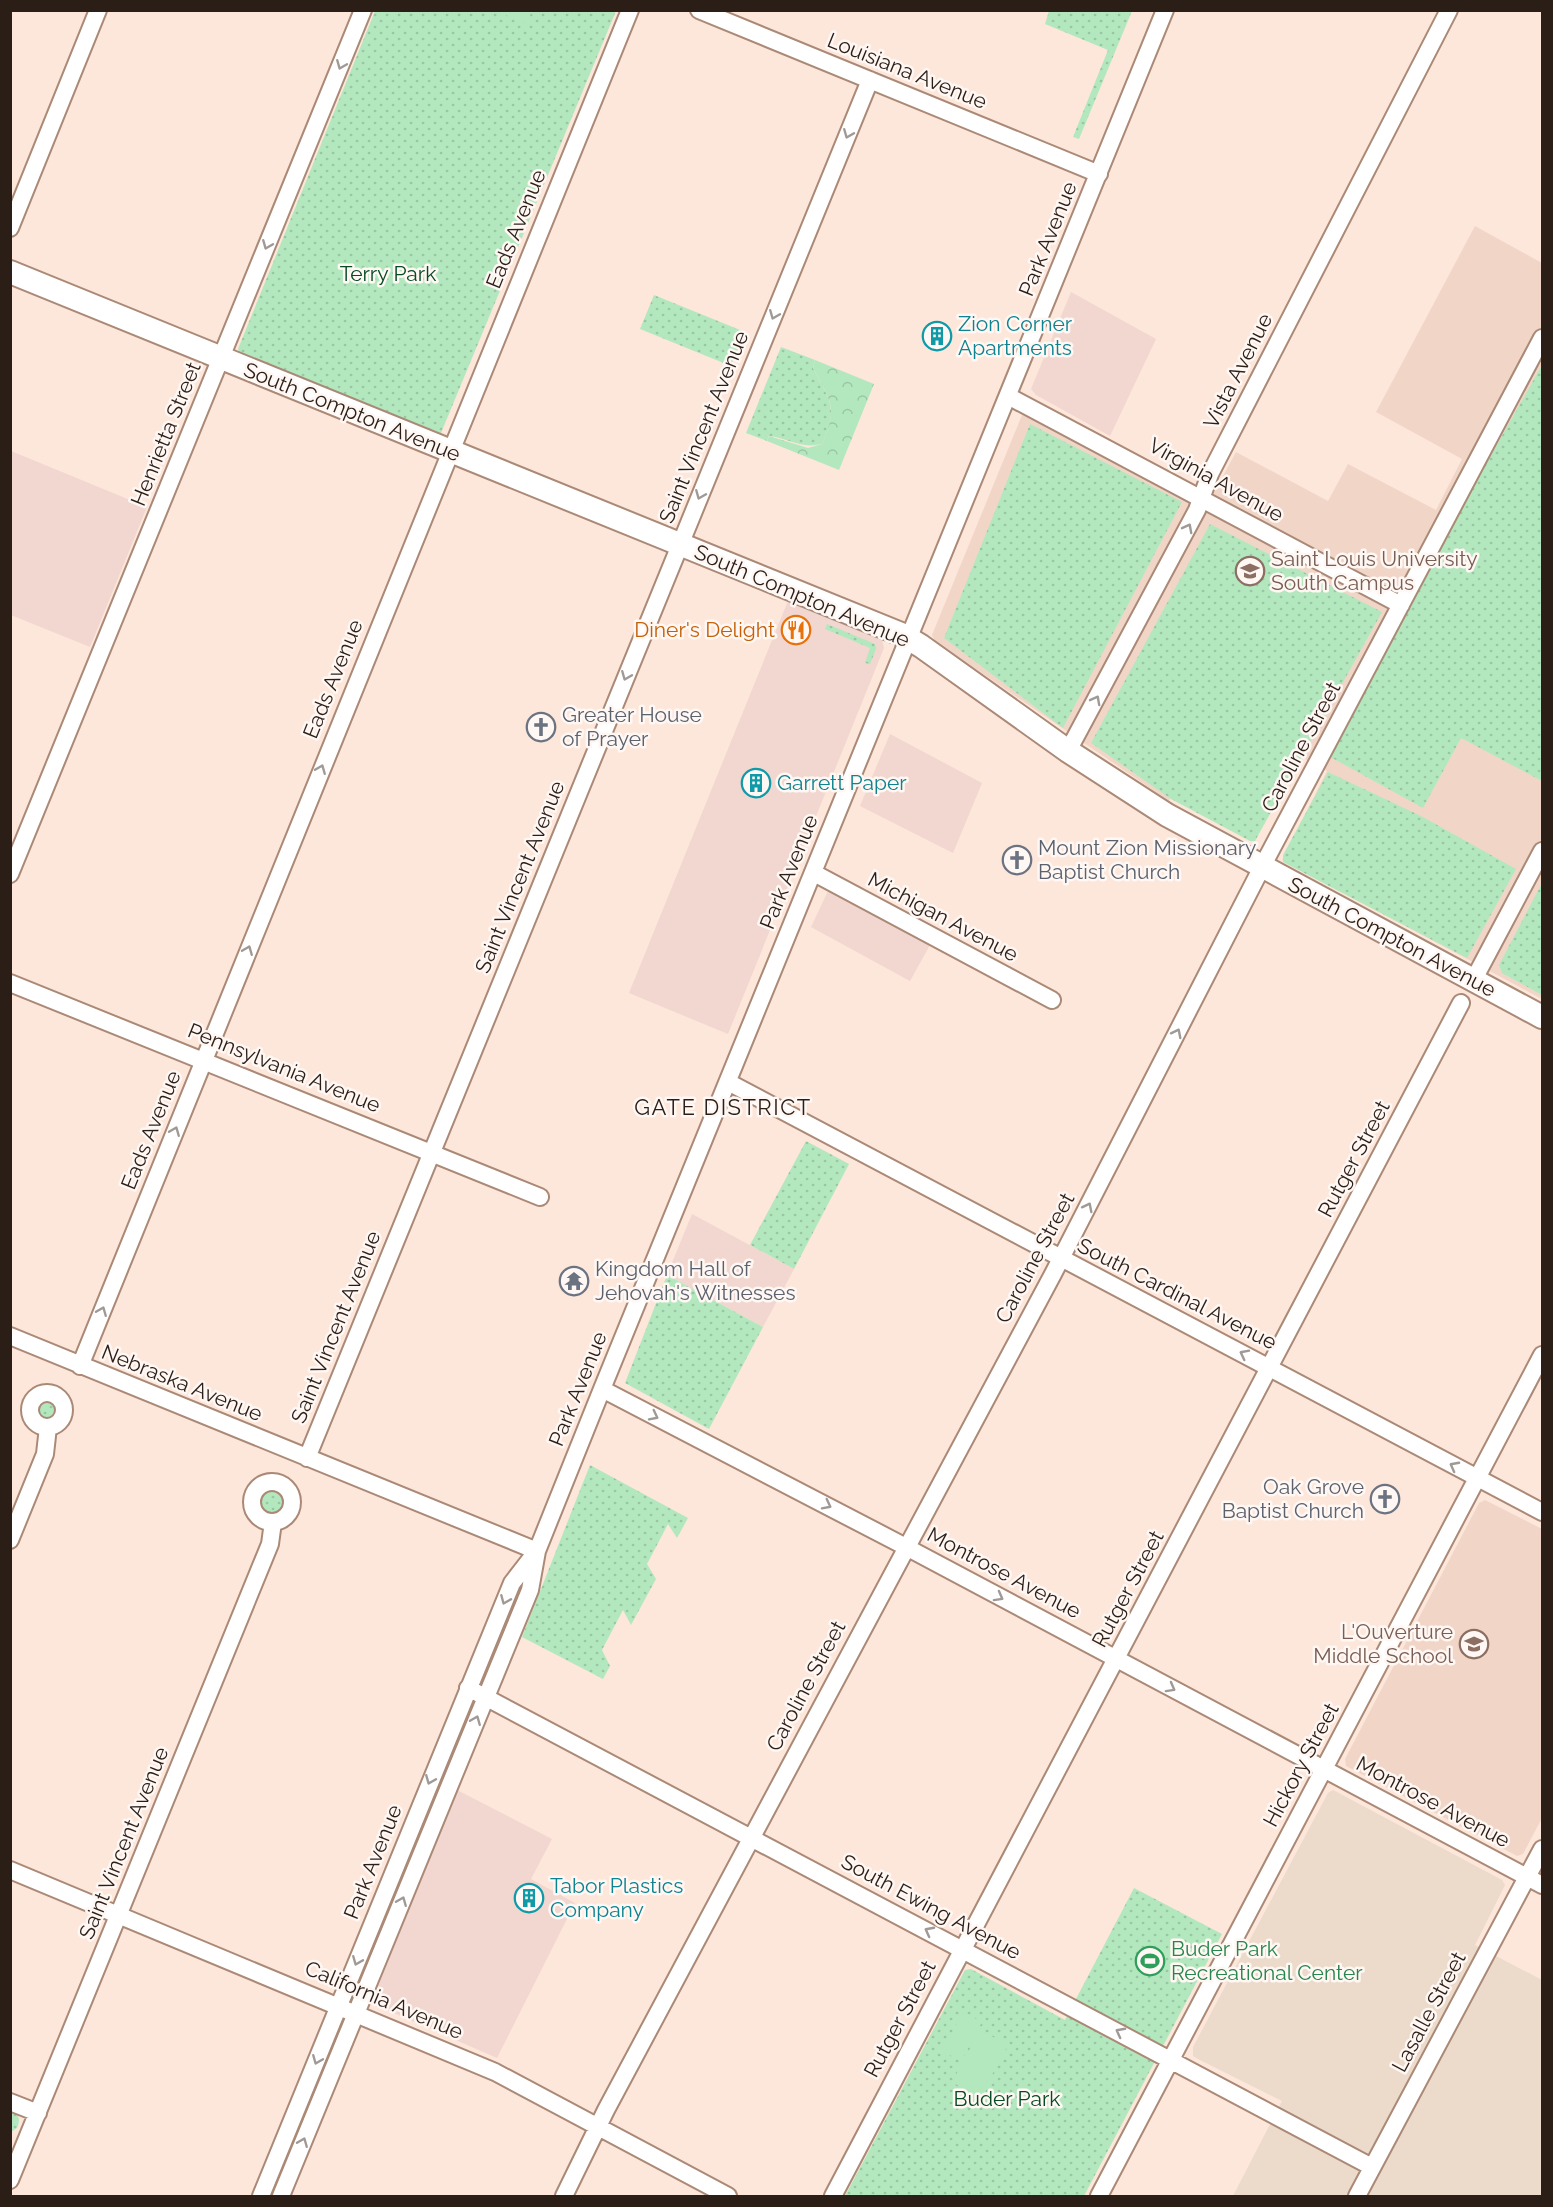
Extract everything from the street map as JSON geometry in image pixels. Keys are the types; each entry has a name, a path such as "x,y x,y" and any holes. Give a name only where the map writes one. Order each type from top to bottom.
{"main road":[{"name":"South Compton Avenue","path":"10,272 909,639 1068,751 1167,815 1542,1017"}],"street":[{"path":"10,228 99,10"},
{"name":"Henrietta Street","path":"10,874 363,10"},
{"name":"Eads Avenue","path":"80,1366 630,10"},
{"name":"Louisiana Avenue","path":"699,10 1099,174"},
{"name":"Park Avenue","path":"281,2196 530,1590 537,1551 602,1389 1166,10"},
{"name":"Vista Avenue","path":"1068,751 1197,510 1210,474 1449,10"},
{"name":"Saint Vincent Avenue","path":"306,1458 870,80"},
{"name":"Caroline Street","path":"564,2196 597,2127 1061,1259 1262,867 1542,338"},
{"name":"Virginia Avenue","path":"1008,396 1401,605"},
{"path":"1473,981 1542,851"},
{"name":"Michigan Avenue","path":"814,873 1052,1000"},
{"name":"Pennsylvania Avenue","path":"10,983 540,1197"},
{"name":"Rutger Street","path":"833,2196 1461,1003"},
{"name":"South Cardinal Avenue","path":"728,1082 1542,1512"},
{"name":"Nebraska Avenue","path":"10,1336 537,1551"},
{"name":"Hickory Street","path":"1099,2196 1542,1354"},
{"name":"Montrose Avenue","path":"602,1389 906,1547 1535,1881"},
{"path":"10,1540 45,1454 48,1428"},
{"name":"Saint Vincent Avenue","path":"10,2180 17,2145 38,2113 120,1914 270,1544 273,1522"},
{"name":"Park Avenue","path":"261,2196 512,1583 537,1551"},
{"name":"South Ewing Avenue","path":"468,1689 486,1696 1372,2167"},
{"name":"Lasalle Street","path":"1357,2196 1535,1881 1542,1849"},
{"name":"California Avenue","path":"10,1870 495,2072 728,2196"},
{"path":"10,2102 38,2113"}],"shaded area":[{"name":"Saint Louis University South Campus","path":"1475,226 1542,263 1542,999 1282,860 1327,771 1218,711 1169,801 935,641 932,635 1022,415 1029,416 1204,511 1236,452 1328,501 1348,464 1436,510 1462,459 1376,412"},
{"path":"1071,292 1156,339 1110,436 1036,395 1031,389"},
{"path":"11,451 147,507 90,647 11,615"},
{"path":"788,601 882,640 884,648 728,1034 629,993"},
{"path":"890,734 982,783 953,853 860,806"},
{"path":"828,891 930,945 910,981 811,927"},
{"path":"692,1214 794,1269 763,1327 667,1275"},
{"name":"L'Ouverture Middle School","path":"1485,1500 1542,1529 1542,1818 1523,1854 1517,1856 1346,1766 1345,1759 1479,1503"},
{"path":"457,1790 552,1839 531,1879 575,1903 497,2058 380,2007 376,2004 374,1997"},
{"path":"1333,1790 1502,1880 1505,1885 1475,1945 1542,1980 1542,2196 1233,2196 1282,2101 1193,2056 1193,2047 1328,1793"}],"green space":[{"name":"Terry Park","path":"375,11 616,11 441,433 240,354 238,349"},
{"path":"495,11 532,11 527,23"},
{"path":"1049,11 1132,11 1079,139 1073,137 1108,50 1045,24"},
{"path":"654,295 745,332 731,366 640,329"},
{"path":"781,347 815,360 813,368 828,397 831,413 822,444 801,444 769,436 767,441 746,433"},
{"path":"815,360 874,384 839,470 767,441 769,436 808,448 822,444 831,412 828,397 813,368"},
{"path":"1542,365 1542,781 1461,738 1423,808 1323,753"},
{"path":"1030,424 1182,502 1063,728 944,638"},
{"path":"1210,524 1382,612 1255,841 1250,841 1171,799 1091,743"},
{"path":"827,624 875,644 876,649 870,664 865,663 870,648 825,629"},
{"path":"1328,772 1421,816 1516,869 1467,958 1283,862 1283,855"},
{"path":"1542,883 1542,995 1502,973 1499,965"},
{"path":"806,1141 849,1164 794,1269 750,1245"},
{"path":"667,1275 763,1327 709,1429 625,1383"},
{"path":"47,1399 55,1402 58,1410 55,1418 47,1421 39,1418 36,1410 39,1402"},
{"path":"590,1465 688,1518 677,1538 668,1524 647,1564 656,1579 631,1625 623,1610 602,1650 610,1666 603,1679 522,1637"},
{"path":"272,1491 280,1494 283,1502 280,1510 272,1513 264,1510 261,1502 264,1494"},
{"path":"513,1597 519,1599 498,1650 493,1647"},
{"path":"454,1741 460,1743 432,1810 427,1807"},
{"name":"Buder Park","path":"1134,1888 1222,1934 1084,2196 845,2196 965,1970 971,1969 1065,2020"},
{"path":"963,2012 982,2022 961,2061 942,2051"},
{"path":"980,2030 1008,2045 980,2097 952,2082"},
{"path":"322,2066 327,2068 275,2196 270,2194"},
{"path":"10,2110 19,2119 17,2128 11,2132"}],"place":[{"name":"Zion Corner Apartments","path":"937,336"},
{"name":"Saint Louis University South Campus","path":"1250,571"},
{"name":"Diner's Delight","path":"796,630"},
{"name":"Greater House of Prayer","path":"541,727"},
{"name":"Garrett Paper","path":"756,783"},
{"name":"Mount Zion Missionary Baptist Church","path":"1017,860"},
{"name":"Kingdom Hall of Jehovah's Witnesses","path":"574,1281"},
{"name":"Oak Grove Baptist Church","path":"1385,1499"},
{"name":"L'Ouverture Middle School","path":"1474,1644"},
{"name":"Tabor Plastics Company","path":"529,1898"},
{"name":"Buder Park Recreational Center","path":"1150,1961"}],"district":[{"name":"GATE DISTRICT","path":"723,1107"}]}
